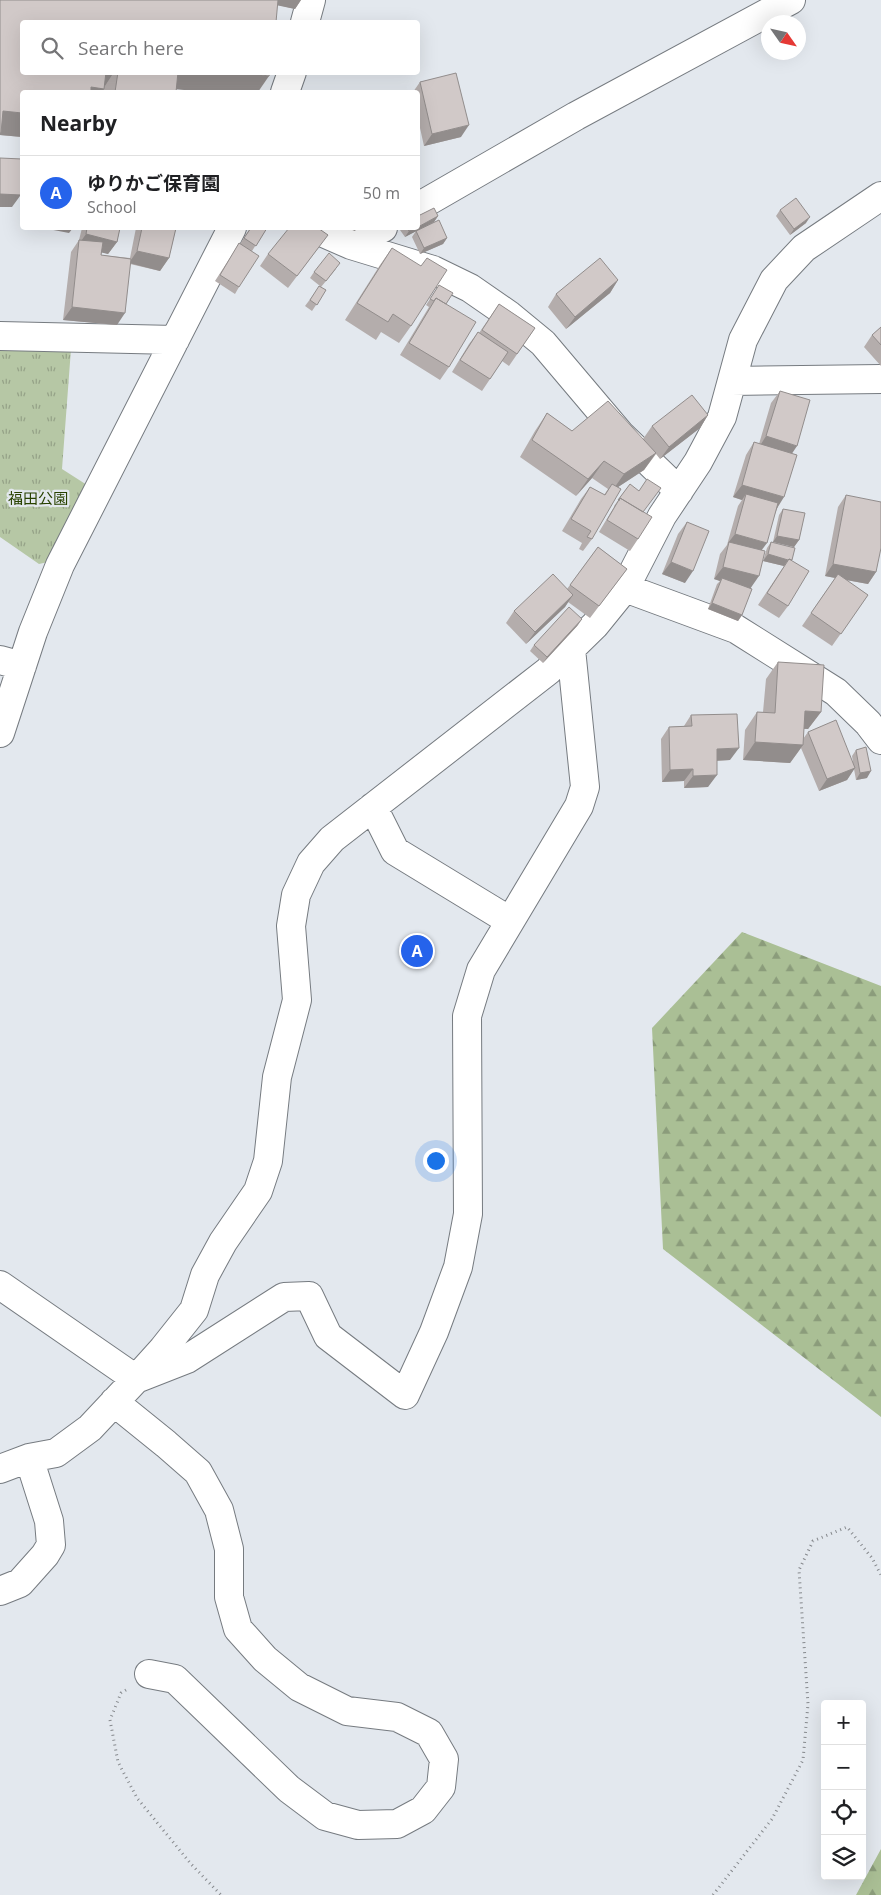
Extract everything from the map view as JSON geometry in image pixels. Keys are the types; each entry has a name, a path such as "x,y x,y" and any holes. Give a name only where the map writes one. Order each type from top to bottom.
{"street":[{"path":"306,20 311,0"},
{"path":"420,206 576,116 791,0"},
{"path":"286,90 291,75"},
{"path":"0,1469 29,1458 56,1453 90,1428 136,1379 194,1310 205,1274 223,1242 258,1191 268,1161 277,1077 297,1000 291,926 296,895 311,863 332,839 548,670 595,625 625,588 662,516 698,462 722,417 743,340 774,280 804,248 881,196"},
{"path":"0,733 11,663 33,632 60,565 231,230"},
{"path":"317,230 352,245 433,270 470,288 509,316 544,343 620,434 679,491"},
{"path":"352,245 379,230"},
{"path":"0,336 175,340"},
{"path":"732,381 881,379"},
{"path":"625,588 736,629 836,692 868,723 881,740"},
{"path":"136,1379 187,1359 284,1297 309,1296 328,1336 405,1394 434,1332 458,1267 468,1214 467,1016 481,970 579,806 585,787 571,649"},
{"path":"373,807 395,851 510,921"},
{"path":"0,1285 136,1379"},
{"path":"114,1402 198,1472 219,1510 229,1549 229,1596 238,1629 265,1659 300,1687 347,1712 397,1717 429,1734 444,1759 441,1787 423,1810 397,1824 358,1825 325,1816 290,1789 175,1679 149,1674"},
{"path":"0,1591 20,1583 45,1555 51,1544 49,1521 29,1458"}],"path":[{"path":"713,1895 772,1819 803,1760 808,1704 799,1570 813,1541 847,1527 872,1558 881,1575"},
{"path":"149,1674 121,1693 110,1720 118,1762 137,1798 191,1864 221,1895"}],"green space":[{"name":"福田公園","path":"0,346 71,349 62,469 87,485 48,562 39,564 0,537"},
{"path":"742,932 881,986 881,1417 663,1249 652,1028"},
{"path":"881,1849 881,1895 856,1895 864,1880 866,1880"}],"building":[{"path":"0,0 278,0 276,20 20,20 20,75 106,75 104,89 91,87 91,90 20,90 20,113 3,111 0,133"},
{"path":"456,73 469,125 432,134 420,82"},
{"path":"118,75 178,75 176,90 115,90"},
{"path":"0,158 20,159 20,195 0,194"},
{"path":"796,198 810,217 794,229 780,210"},
{"path":"434,208 438,216 420,226 420,215"},
{"path":"439,220 447,238 424,248 416,231"},
{"path":"87,230 120,230 117,242 86,234"},
{"path":"142,230 176,230 169,258 137,251"},
{"path":"250,230 266,230 256,246 244,238"},
{"path":"287,230 321,230 328,235 297,276 268,254"},
{"path":"79,240 103,242 101,255 131,259 125,313 72,307"},
{"path":"239,243 259,256 239,287 220,275"},
{"path":"392,248 421,266 427,258 447,270 411,326 393,314 388,322 357,303"},
{"path":"329,253 340,263 326,281 314,272"},
{"path":"600,258 618,280 575,317 556,294"},
{"path":"439,285 453,293 446,304 436,298 434,301 430,299"},
{"path":"319,286 326,290 317,305 310,300"},
{"path":"436,298 476,322 449,367 409,343"},
{"path":"499,304 535,328 517,354 482,330"},
{"path":"881,327 881,345 872,335"},
{"path":"478,332 508,352 490,379 460,360"},
{"path":"780,391 810,400 797,446 766,436"},
{"path":"692,395 708,415 669,447 652,426"},
{"path":"608,401 656,453 624,474 604,461 588,479 532,440 547,413 572,431"},
{"path":"754,442 797,455 784,497 742,485"},
{"path":"647,479 661,488 643,512 620,498 618,500 630,484 639,491"},
{"path":"612,484 621,489 592,539 587,537 591,531 571,519 590,487 605,495"},
{"path":"746,494 778,503 767,543 735,534"},
{"path":"846,495 881,502 881,548 876,572 833,564"},
{"path":"620,498 652,517 638,539 607,520"},
{"path":"783,509 805,513 799,540 777,536"},
{"path":"687,522 709,531 693,571 671,562"},
{"path":"729,542 765,551 759,576 723,567"},
{"path":"771,542 795,548 792,560 768,554"},
{"path":"598,547 627,569 599,606 570,585"},
{"path":"789,559 809,571 788,606 767,593"},
{"path":"553,574 573,595 535,632 514,611"},
{"path":"838,574 868,595 841,634 811,613"},
{"path":"722,578 752,589 742,615 712,603"},
{"path":"569,607 582,619 547,657 534,645"},
{"path":"778,662 824,665 821,712 805,711 803,745 755,742 757,712 775,713"},
{"path":"737,714 739,748 717,749 717,775 693,776 693,769 670,770 669,727 692,726 691,715"},
{"path":"836,720 855,768 827,779 808,732"},
{"path":"866,747 871,771 860,773 856,750"}],"place":[{"name":"ゆりかご保育園","path":"417,951"}]}
